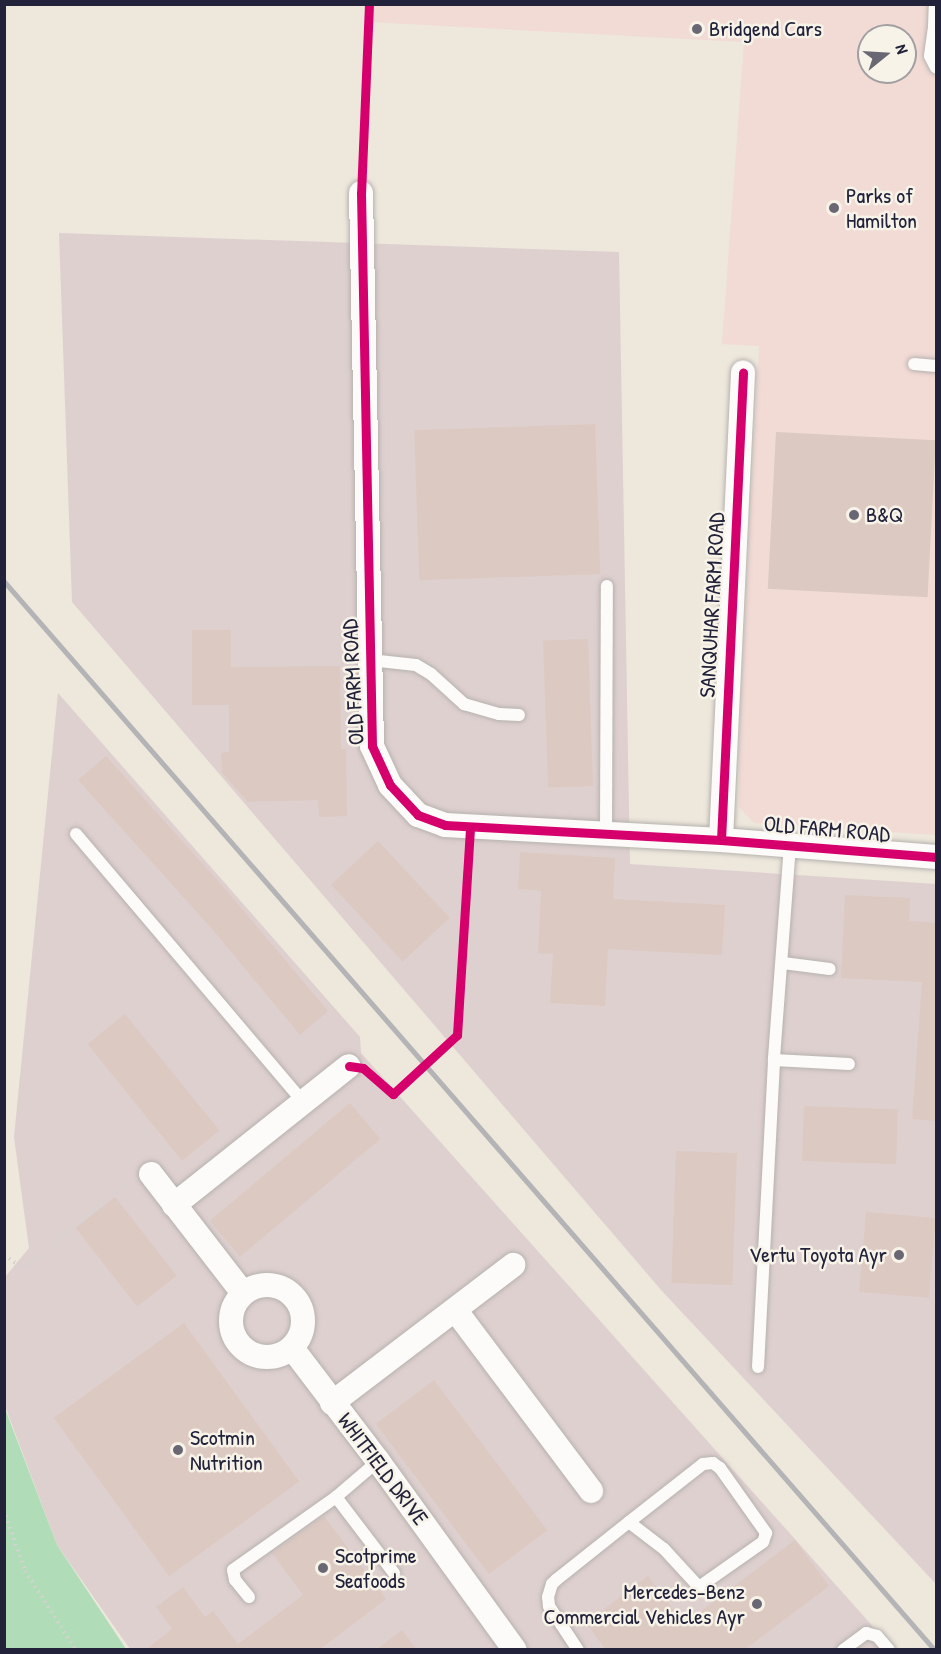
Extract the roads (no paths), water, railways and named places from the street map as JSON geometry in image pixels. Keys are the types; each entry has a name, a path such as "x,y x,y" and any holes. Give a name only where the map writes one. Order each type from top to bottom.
{"street":[{"name":"OLD FARM ROAD","path":"361,193 372,746 390,785 418,815 445,825 721,840 936,857"},
{"name":"SANQUHAR FARM ROAD","path":"721,840 743,373"},
{"path":"174,1205 349,1066"},
{"path":"151,1174 243,1293"},
{"path":"333,1403 456,1311 513,1265"},
{"path":"273,1285 285,1289 295,1297 303,1315 303,1328 292,1348 281,1355 268,1357 255,1355 238,1343 231,1320 234,1307 243,1293 256,1287 273,1285"},
{"path":"456,1311 591,1491"},
{"name":"WHITFIELD DRIVE","path":"292,1348 378,1461 515,1650"}],"lane":[{"path":"935,4 935,27 930,56 936,68"},
{"path":"914,364 936,366"},
{"path":"606,586 606,835"},
{"path":"370,660 416,665 432,674 464,704 499,714 519,714"},
{"path":"76,834 303,1102"},
{"path":"758,1367 774,1060 790,845"},
{"path":"783,963 830,969"},
{"path":"774,1060 849,1064"},
{"path":"249,1597 235,1580 233,1570 336,1497 378,1461"},
{"path":"578,1650 551,1610 548,1602 550,1588 556,1580 629,1522 703,1464 710,1462 720,1468 766,1533 763,1542 699,1587 664,1549 629,1522"},
{"path":"336,1497 394,1573"},
{"path":"843,1650 866,1633 877,1636 889,1650"}],"railway":[{"path":"4,581 935,1650"}],"place":[{"name":"Bridgend Cars","path":"697,29"},
{"name":"Parks of Hamilton","path":"834,208"},
{"name":"B&Q","path":"854,515"},
{"name":"Vertu Toyota Ayr","path":"899,1255"},
{"name":"Scotmin Nutrition","path":"178,1450"},
{"name":"Scotprime Seafoods","path":"323,1568"},
{"name":"Mercedes-Benz Commercial Vehicles Ayr","path":"757,1604"}]}
